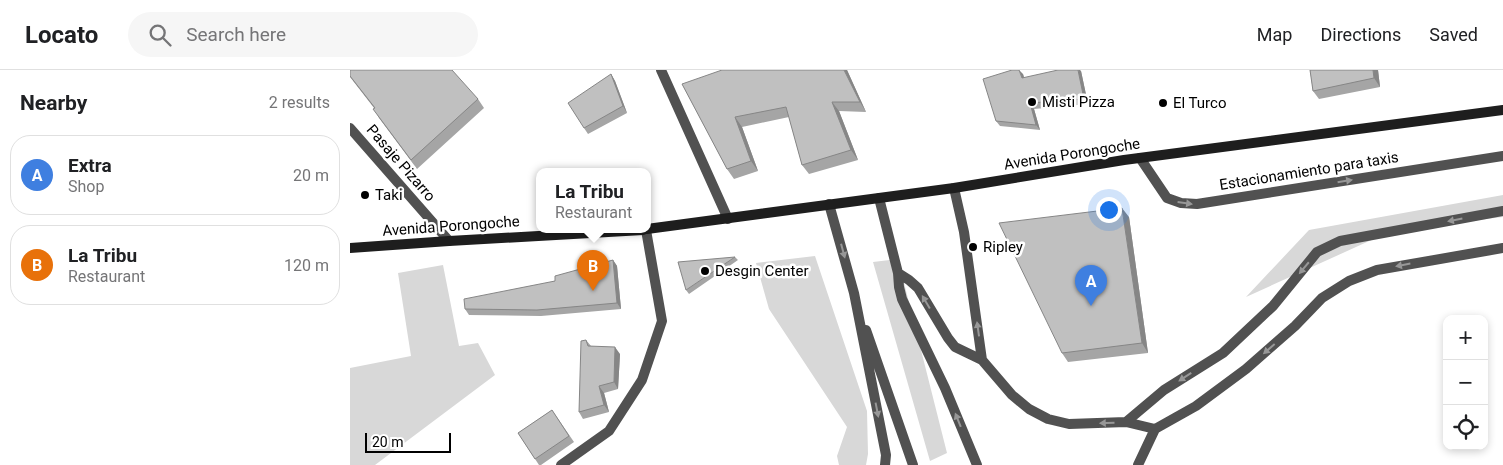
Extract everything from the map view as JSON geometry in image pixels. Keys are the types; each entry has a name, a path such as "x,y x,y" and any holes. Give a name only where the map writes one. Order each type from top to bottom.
{"main road":[{"name":"Avenida Porongoche","path":"651,229 954,188 1140,158 1503,110"},
{"name":"Avenida Porongoche","path":"350,248 592,233"}],"street":[{"path":"661,70 728,219"},
{"name":"Pasaje Pizarro","path":"350,128 449,241"},
{"name":"Estacionamiento para taxis","path":"1140,158 1168,198 1181,203 1197,204 1503,156"},
{"path":"954,188 964,232 982,360"},
{"path":"879,198 898,273 902,299 945,388 976,465"},
{"path":"829,204 854,294 886,455 885,465"},
{"path":"1126,422 1164,390 1223,353 1273,306 1317,252 1340,241 1503,211"},
{"path":"561,465 609,431 642,380 662,322 646,233"},
{"path":"1138,465 1155,429 1196,406 1246,369 1295,326 1322,298 1349,281 1377,270 1503,248"},
{"path":"898,273 918,288 948,338 955,346 982,360 1012,395 1029,409 1048,419 1069,424 1126,422 1155,429"},
{"path":"854,294 913,465"}],"shaded area":[{"path":"1503,195 1503,217 1460,222 1378,237 1246,297 1309,230"},
{"path":"815,256 867,411 868,454 866,465 839,465 837,456 847,427 769,309 756,263"},
{"path":"898,259 947,453 930,461 873,262"},
{"path":"443,265 459,346 478,343 495,375 375,465 350,465 350,368 411,356 398,273"}],"building":[{"path":"350,70 452,70 478,99 411,160 350,76"},
{"path":"722,70 844,70 860,102 832,102 851,150 802,165 786,107 735,117 751,161 727,169 682,84"},
{"path":"1012,70 1019,70 1022,78 1058,70 1078,70 1084,99 1030,103 1036,125 996,121 983,79"},
{"path":"1310,70 1373,70 1374,78 1313,91"},
{"path":"611,74 623,106 584,128 568,103"},
{"path":"1122,208 1142,343 1062,353 999,223"},
{"path":"735,257 686,290 678,262"},
{"path":"613,260 617,303 537,310 465,309 464,299 555,281 555,276"},
{"path":"586,340 588,346 615,347 614,382 599,386 604,405 579,412 581,341"},
{"path":"552,410 569,436 535,459 518,433"}],"place":[{"name":"Misti Pizza","path":"1032,102"},
{"name":"El Turco","path":"1163,103"},
{"name":"Taki","path":"365,195"},
{"name":"Ripley","path":"973,247"},
{"name":"Desgin Center","path":"705,271"},
{"name":"La Tribu","path":"593,291"},
{"name":"Extra","path":"1091,306"}]}
